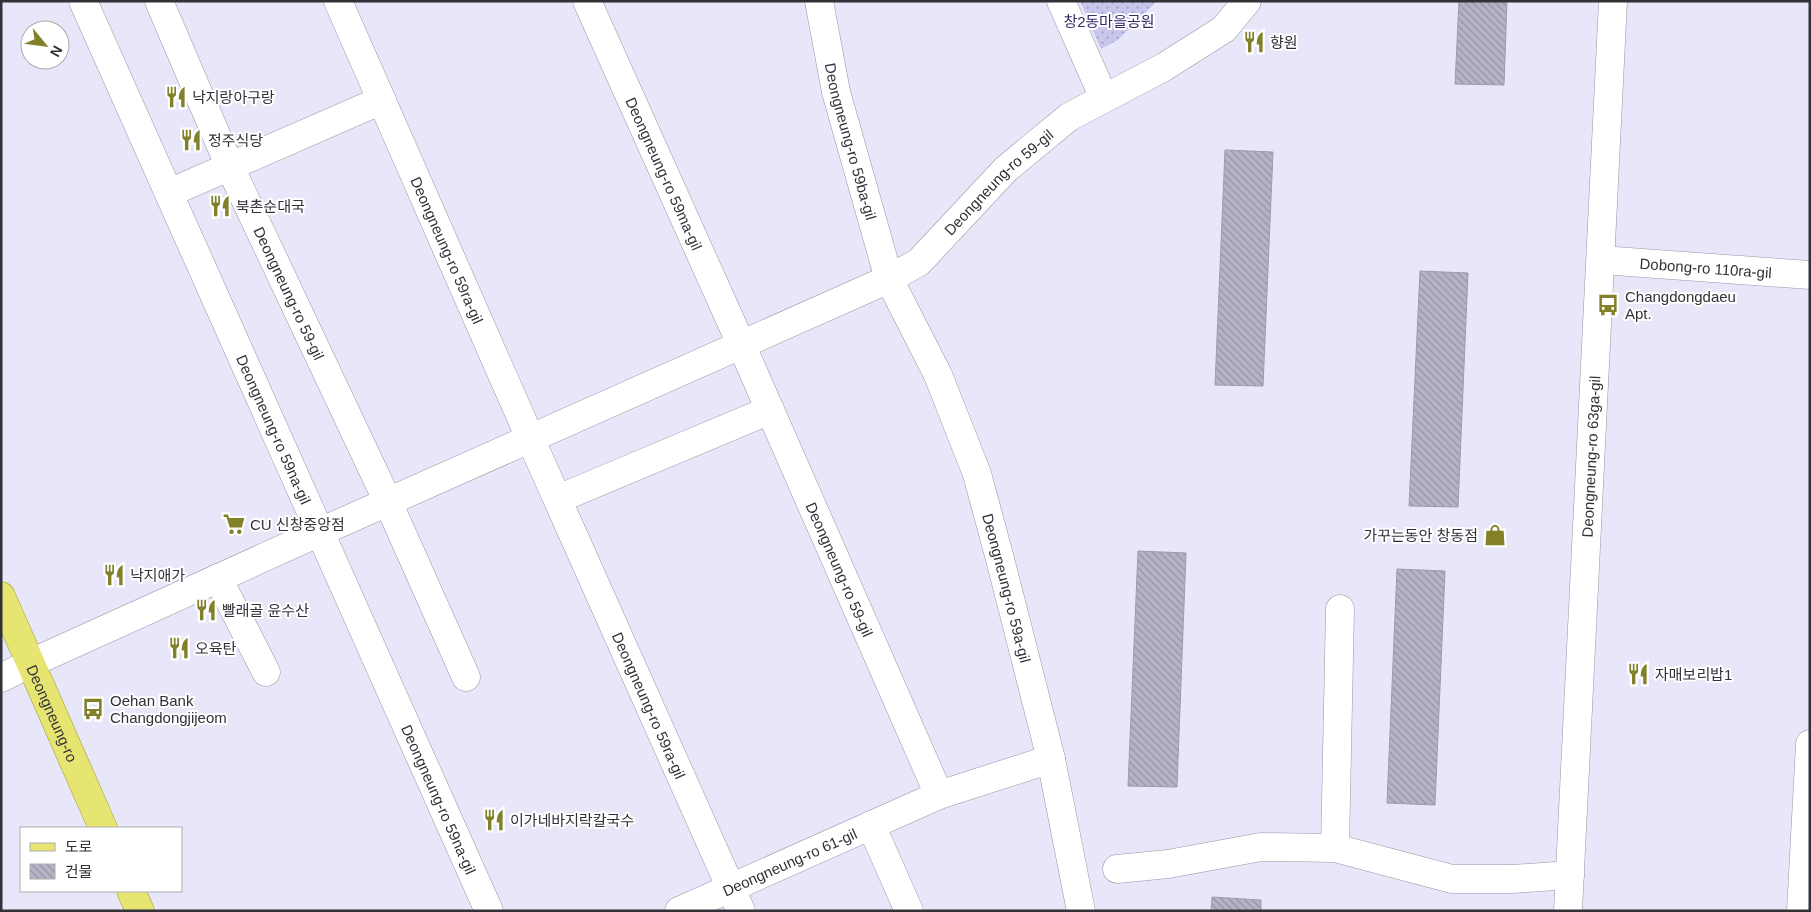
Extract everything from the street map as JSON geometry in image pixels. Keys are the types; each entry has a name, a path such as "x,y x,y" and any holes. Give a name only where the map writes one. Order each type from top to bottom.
{"main road":[{"name":"Deongneung-ro","path":"1,596 103,827"},
{"path":"131,892 140,911"}],"street":[{"name":"Deongneung-ro 59-gil","path":"158,1 230,167 388,502 466,677"},
{"name":"Deongneung-ro 59ra-gil","path":"338,1 530,438 736,899"},
{"name":"Deongneung-ro 59ma-gil","path":"587,1 741,344"},
{"name":"Deongneung-ro 59ba-gil","path":"819,1 836,92 888,279"},
{"path":"1061,1 1104,98"},
{"name":"Deongneung-ro 59-gil","path":"1,678 320,532 888,279 919,262 1006,169 1069,117 1164,67 1224,29 1247,1"},
{"name":"Deongneung-ro 63ga-gil","path":"1568,911 1614,1"},
{"name":"Deongneung-ro 59na-gil","path":"90,3 169,194 488,911"},
{"path":"169,194 382,100"},
{"name":"Dobong-ro 110ra-gil","path":"1600,260 1810,275"},
{"name":"Deongneung-ro 59a-gil","path":"888,279 938,376 977,474 1051,759 1081,911"},
{"name":"Deongneung-ro 59-gil","path":"741,344 939,795"},
{"path":"558,499 770,410"},
{"path":"218,578 266,672"},
{"path":"1335,848 1340,609"},
{"path":"1801,911 1810,744"},
{"name":"Deongneung-ro 61-gil","path":"679,911 736,899 872,825 939,795 1051,759"},
{"name":"Deongneung-ro 61-gil","path":"872,825 909,911"},
{"path":"1117,869 1168,864 1261,847 1335,848 1452,879 1512,879 1570,875"}],"green space":[{"name":"창2동마을공원","path":"1080,1 1157,1 1118,40 1101,49"}],"building":[{"path":"1459,1 1507,1 1504,85 1455,84"},
{"path":"1225,150 1273,152 1263,386 1215,385"},
{"path":"1420,271 1468,273 1458,507 1409,506"},
{"path":"1138,551 1186,553 1177,787 1128,786"},
{"path":"1397,569 1445,571 1435,805 1387,803"},
{"path":"1212,897 1261,900 1261,911 1211,911"}],"place":[{"name":"향원","path":"1254,42"},
{"name":"낙지랑아구랑","path":"176,97"},
{"name":"정주식당","path":"191,140"},
{"name":"북촌순대국","path":"220,206"},
{"name":"Changdongdaeu Apt.","path":"1608,305"},
{"name":"CU 신창중앙점","path":"234,524"},
{"name":"가꾸는동안 창동점","path":"1495,535"},
{"name":"낙지애가","path":"114,575"},
{"name":"빨래골 윤수산","path":"206,610"},
{"name":"오육탄","path":"179,648"},
{"name":"자매보리밥1","path":"1638,674"},
{"name":"Oehan Bank Changdongjijeom","path":"93,709"},
{"name":"이가네바지락칼국수","path":"494,820"}]}
